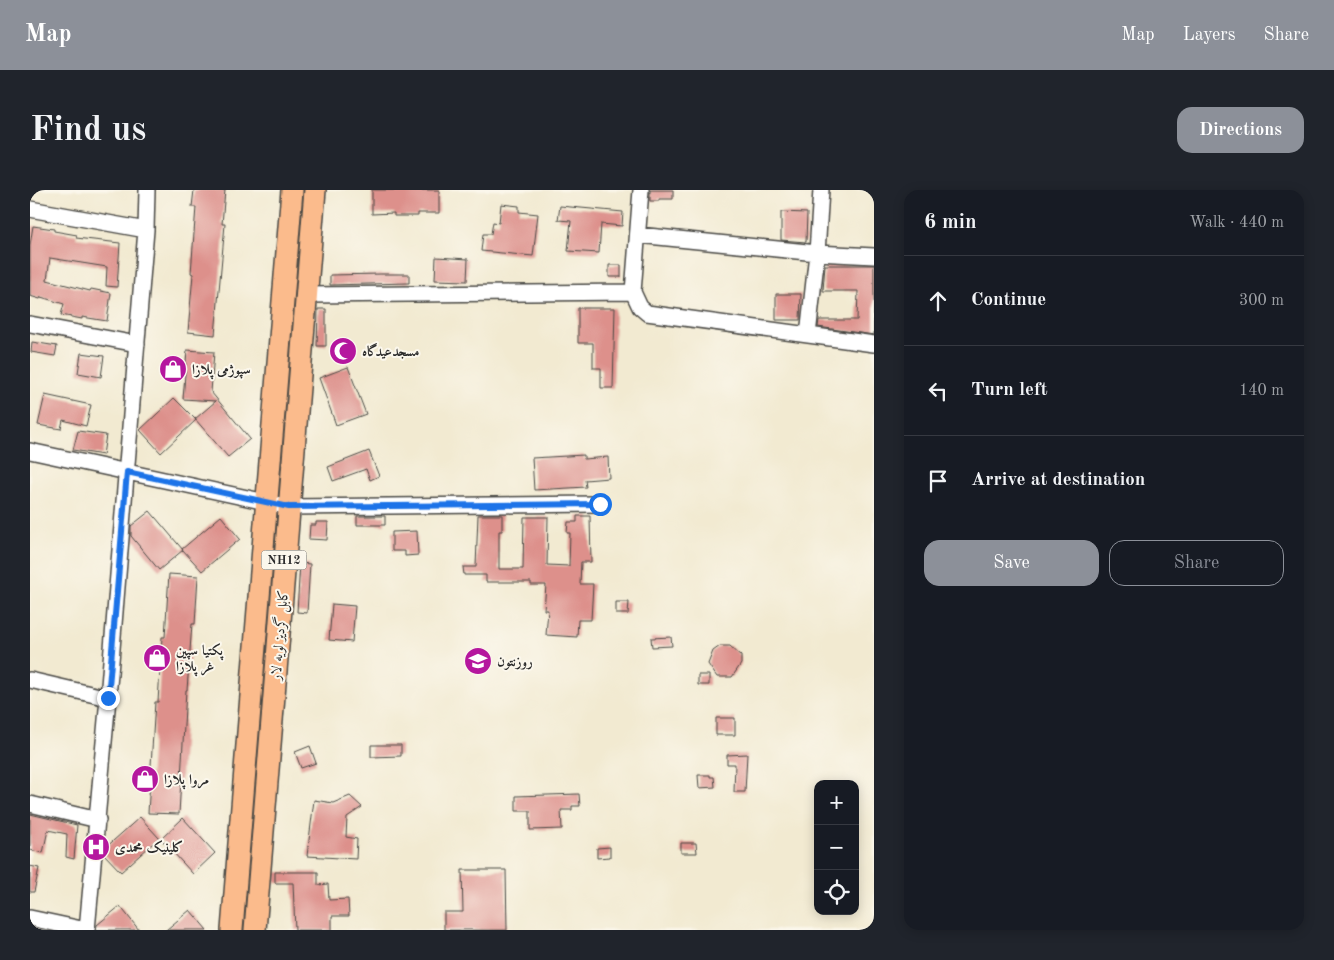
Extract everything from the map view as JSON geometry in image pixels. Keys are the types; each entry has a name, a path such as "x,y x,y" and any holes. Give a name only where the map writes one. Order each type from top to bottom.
{"highway":[{"name":"کابل گردیز لویه لار","path":"232,930 292,190"},
{"name":"کابل گردیز لویه لار","path":"255,930 308,296 315,190"}],"street":[{"path":"30,918 87,930 127,472 146,230 147,190"},
{"path":"641,190 633,292 640,307 647,313 874,344"},
{"path":"808,335 817,253 821,190"},
{"path":"30,209 146,230"},
{"path":"638,235 817,253 874,256"},
{"path":"308,296 633,292"},
{"path":"30,324 137,344"},
{"path":"30,451 289,507 600,504"},
{"path":"30,680 108,698"},
{"path":"30,804 98,820"}],"building":[{"path":"194,190 225,190 222,224 225,224 215,335 188,332 196,207 192,207"},
{"path":"372,190 439,190 439,213 418,213 418,216 394,216 394,213 372,214"},
{"path":"650,190 673,190 673,199 650,201"},
{"path":"501,204 519,206 519,212 538,214 533,256 481,251 483,234 491,234 493,222 499,223"},
{"path":"560,206 623,212 622,226 601,224 599,253 568,251 571,221 558,220"},
{"path":"781,212 807,213 806,242 781,240"},
{"path":"33,226 77,235 76,238 120,243 117,287 106,286 107,267 50,258 47,280 90,291 91,289 111,293 107,321 61,315 64,304 41,297 40,299 30,296 30,245"},
{"path":"436,257 468,259 467,281 435,280"},
{"path":"609,265 621,265 621,277 609,277"},
{"path":"825,265 874,265 874,335 818,327 819,320 857,320 858,291 823,291"},
{"path":"409,274 409,283 330,285 330,275"},
{"path":"776,294 801,294 800,320 776,320"},
{"path":"578,308 615,308 613,388 601,388 601,368 593,368 593,343 578,343"},
{"path":"318,309 326,309 326,346 317,346"},
{"path":"32,342 57,346 55,356 31,352"},
{"path":"187,350 214,352 211,392 250,439 228,457 195,419 216,401 183,399"},
{"path":"81,353 104,356 101,377 78,373"},
{"path":"348,367 366,414 336,425 319,378"},
{"path":"45,395 91,405 86,426 63,420 61,429 38,425"},
{"path":"174,398 196,420 161,453 140,430"},
{"path":"78,431 106,435 103,455 73,450"},
{"path":"369,451 379,476 370,480 366,469 333,481 328,467"},
{"path":"584,455 584,459 608,457 609,478 585,480 586,487 534,490 532,458"},
{"path":"150,511 183,550 159,570 131,536 131,526"},
{"path":"478,515 502,515 502,531 499,531 499,569 523,569 524,517 548,517 547,565 569,566 570,533 567,533 568,522 577,522 577,516 590,516 591,562 581,562 580,584 593,584 591,620 578,620 577,637 546,635 548,610 544,610 546,585 531,585 531,582 486,582 486,575 464,575 463,567 476,567"},
{"path":"221,516 240,539 202,571 182,549"},
{"path":"357,516 385,516 385,525 357,525"},
{"path":"316,522 328,522 327,540 309,539 310,525 316,525"},
{"path":"417,531 418,555 405,556 405,551 392,551 392,532"},
{"path":"300,563 310,564 307,613 297,612"},
{"path":"169,574 198,576 195,624 192,624 186,690 179,814 148,813 155,702 158,702 162,637 165,637"},
{"path":"616,602 629,602 628,614 616,614"},
{"path":"332,604 355,606 352,642 329,640"},
{"path":"671,637 672,646 652,647 651,638"},
{"path":"720,646 730,646 741,656 741,664 732,677 717,677 708,664 713,651"},
{"path":"698,675 709,675 709,685 698,685"},
{"path":"716,718 735,718 735,735 716,735"},
{"path":"371,745 401,745 401,756 371,757"},
{"path":"310,746 316,763 301,768 295,752"},
{"path":"747,754 745,792 734,792 735,764 727,764 727,755"},
{"path":"698,775 714,777 715,787 699,788"},
{"path":"579,794 580,806 572,806 572,810 561,810 562,829 530,830 530,811 516,811 516,796"},
{"path":"350,796 362,807 347,817 346,837 357,839 356,859 307,856 314,800 333,803"},
{"path":"30,814 77,825 74,859 66,857 67,834 48,830 43,853 30,850"},
{"path":"140,817 159,838 121,872 103,853 104,849"},
{"path":"183,818 215,853 193,874 161,839"},
{"path":"681,843 696,843 697,853 681,853"},
{"path":"610,847 610,857 597,858 597,848"},
{"path":"30,866 39,868 34,892 30,892"},
{"path":"462,870 506,870 507,930 444,930 444,912 463,912"},
{"path":"275,872 318,872 318,885 328,884 329,900 348,899 349,916 332,916 332,930 295,930 293,883 275,883"},
{"path":"120,906 139,930 96,930 97,925"},
{"path":"190,910 207,930 166,930"}],"place":[{"name":"مسجدعیدگاه","path":"343,351"},
{"name":"سپوژمی پلازا","path":"173,369"},
{"name":"پکتیا سپین غر پلازا","path":"157,658"},
{"name":"روزنتون","path":"478,661"},
{"name":"مروا پلازا","path":"145,779"},
{"name":"کلینیک محمدی","path":"96,847"}],"route":[{"path":"108,698 127,472 289,507 600,504"}]}
